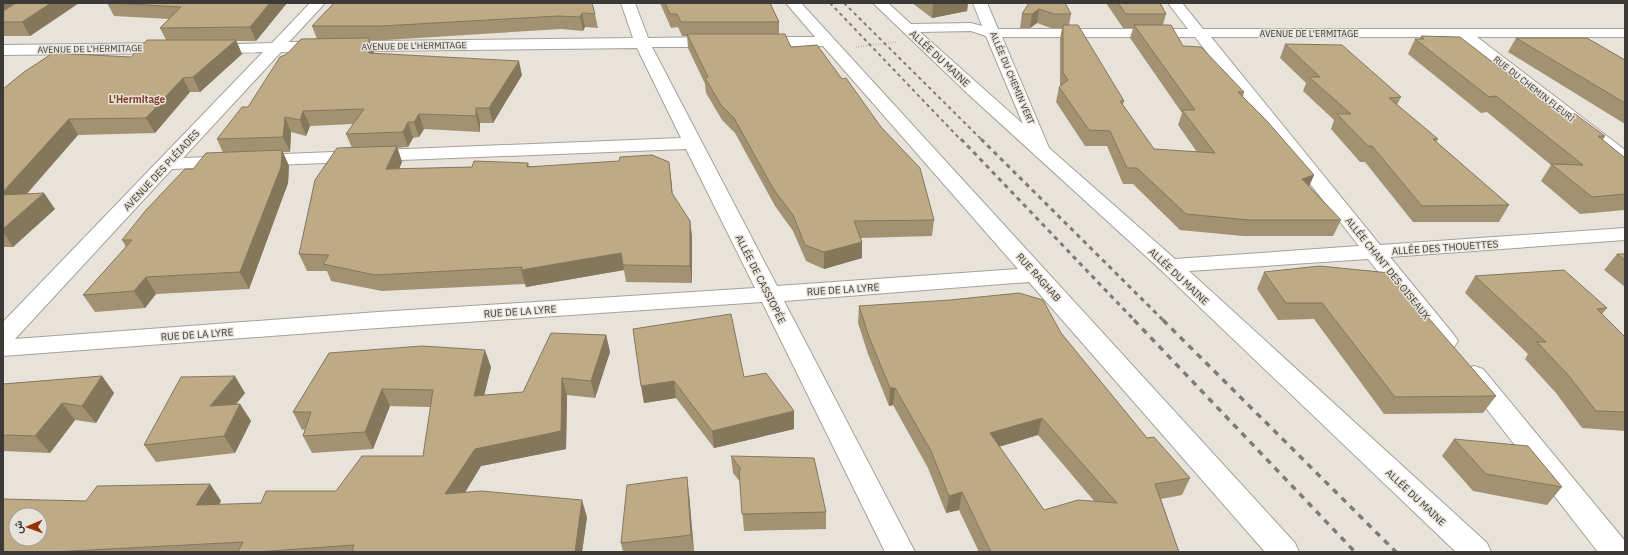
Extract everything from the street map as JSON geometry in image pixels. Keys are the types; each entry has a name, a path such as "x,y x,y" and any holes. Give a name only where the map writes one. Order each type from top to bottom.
{"street":[{"name":"AVENUE DES PLÉIADES","path":"3,337 318,3"},
{"name":"ALLÉE DE CASSIOPÉE","path":"628,3 642,43 900,552"},
{"name":"RUE RAGHAB","path":"792,3 1284,552"},
{"name":"ALLÉE DU MAINE","path":"880,3 909,37 1170,266 1476,552"},
{"name":"ALLÉE DU CHEMIN VERT","path":"980,3 1044,154"},
{"name":"ALLÉE CHANT DES OISEAUX","path":"1175,3 1616,552"},
{"name":"AVENUE DE L'ERMITAGE","path":"909,37 971,27 992,33 1625,33"},
{"name":"AVENUE DE L'ERMITAGE","path":"909,37 980,40 992,33"},
{"name":"RUE DU CHEMIN FLEURI","path":"1462,33 1625,159"},
{"path":"746,42 826,41"},
{"name":"AVENUE DE L'HERMITAGE","path":"196,48 730,42"},
{"name":"AVENUE DE L'HERMITAGE","path":"3,50 180,48"},
{"path":"39,63 57,49"},
{"path":"166,164 693,143"},
{"name":"ALLÉE DES THOUETTES","path":"1170,266 1625,234"},
{"name":"RUE DE LA LYRE","path":"3,348 907,285 1036,274"}],"path":[{"path":"856,48 909,37"}],"building":[{"path":"16,3 51,3 22,22 3,22 3,11"},
{"path":"111,3 270,3 250,27 160,28 181,7"},
{"path":"334,3 592,3 595,14 582,13 580,17 559,16 381,26 312,26"},
{"path":"665,3 770,3 779,22 681,22 677,14 670,14"},
{"path":"1029,3 1065,3 1071,14 1054,14 1039,9 1032,14 1022,14"},
{"path":"1118,3 1160,3 1166,14 1126,14"},
{"path":"1063,25 1078,25 1124,101 1120,101 1154,149 1215,153 1182,110 1195,110 1134,25 1171,25 1183,46 1201,47 1244,92 1238,92 1267,121 1314,175 1302,179 1341,220 1249,220 1186,214 1137,168 1127,168 1110,131 1089,130 1059,87 1068,80 1063,72"},
{"path":"687,34 785,34 791,47 817,45 842,79 846,78 881,127 920,168 934,220 854,221 862,242 824,252 805,245 793,215 774,190 734,118 721,105 705,78 708,77"},
{"path":"1421,36 1460,37 1560,114 1575,114 1605,136 1598,136 1625,158 1625,194 1592,197 1551,164 1583,165 1496,96 1489,97 1415,39 1424,39"},
{"path":"369,38 369,53 519,61 489,108 476,108 476,116 419,114 414,122 408,122 403,132 346,134 364,109 303,111 300,120 285,117 283,137 217,139 242,107 248,107 280,57 287,54 301,39"},
{"path":"1516,38 1587,38 1625,60 1625,103"},
{"path":"147,40 236,40 193,77 183,78 146,118 69,119 3,192 3,89 24,72 53,53 131,57"},
{"path":"1285,44 1342,45 1401,97 1389,98 1438,139 1433,139 1509,205 1422,206 1372,146 1368,146 1337,114 1351,114 1309,77 1320,77"},
{"path":"397,146 386,169 472,167 474,161 528,163 527,167 619,161 620,157 652,155 669,162 672,193 690,221 690,266 623,265 621,253 521,270 522,267 375,275 323,264 329,255 299,254 315,180 337,148"},
{"path":"282,150 281,167 240,272 146,277 134,291 83,295 132,240 122,240 146,210 185,169 193,169 206,153"},
{"path":"44,193 3,229 3,195"},
{"path":"1617,254 1625,254 1625,260"},
{"path":"1320,266 1390,273 1415,300 1413,300 1496,396 1395,397 1322,303 1286,303 1264,272"},
{"path":"1564,270 1607,308 1597,309 1625,337 1625,412 1596,411 1569,376 1537,342 1546,342 1475,276"},
{"path":"1019,293 1043,300 1061,333 1147,438 1154,437 1190,478 1155,484 1179,552 991,552 962,492 949,496 931,451 895,388 890,388 869,337 859,306 950,300","holes":["1042,418 1117,503 1078,500 1044,510 990,433"]},
{"path":"731,314 744,377 766,373 794,411 712,431 674,381 641,386 633,329"},
{"path":"551,333 606,335 591,381 562,378 561,431 475,449 445,494 481,491 582,500 575,552 362,552 352,551 354,545 238,552 243,542 52,552 3,552 3,499 86,501 97,486 210,484 196,505 261,503 266,491 336,491 362,456 423,456 433,390 382,389 365,432 303,436 311,412 293,412 329,353 422,346 485,350 474,396 523,392"},
{"path":"102,376 82,406 62,403 35,436 3,435 3,384"},
{"path":"235,376 210,406 240,404 224,436 144,445 181,377"},
{"path":"1454,439 1528,446 1562,487 1486,474"},
{"path":"731,456 814,458 826,512 742,514 739,470 741,469"},
{"path":"687,477 691,535 621,543 627,485"}],"railway":[{"path":"830,3 961,140"},
{"path":"844,3 982,140"},
{"path":"961,139 1135,321"},
{"path":"981,139 1164,321"},
{"path":"1134,320 1355,552"},
{"path":"1163,320 1396,552"}],"district":[{"name":"L'Hermitage","path":"137,99"}]}
